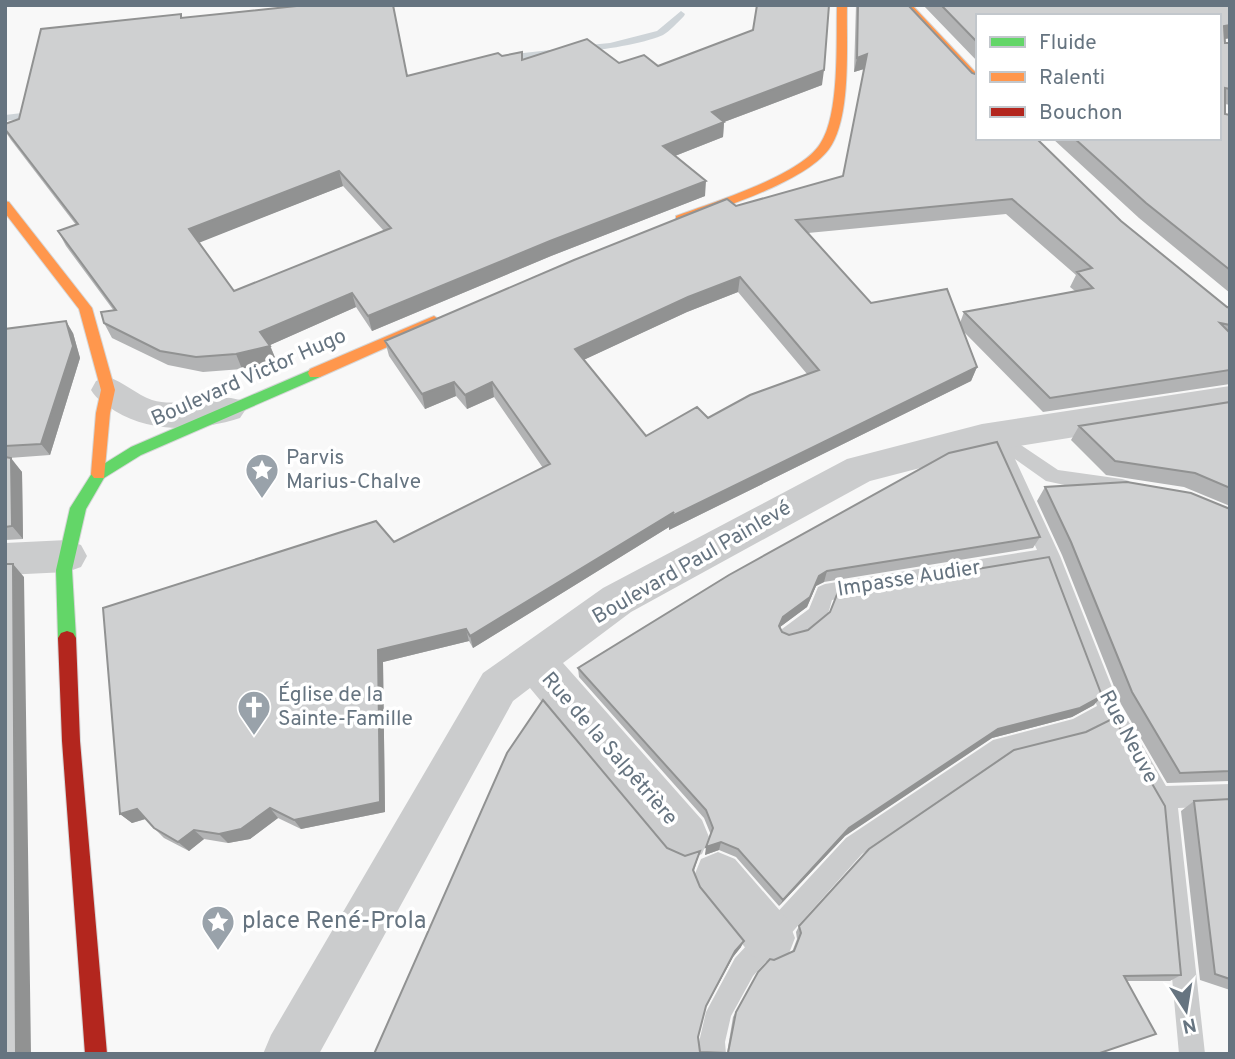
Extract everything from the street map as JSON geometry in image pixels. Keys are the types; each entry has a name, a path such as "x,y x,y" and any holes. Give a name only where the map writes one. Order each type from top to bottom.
{"main road":[{"path":"664,225 765,183 823,149 830,136 838,80 842,5"},
{"path":"906,5 976,79"},
{"path":"5,205 85,308 108,390 103,413 99,474"},
{"name":"Boulevard Victor Hugo","path":"96,1054 71,741 64,570 78,508 99,474 136,451 452,313"}],"street":[{"path":"108,390 144,412 180,416 228,409"},
{"name":"Boulevard Paul Painlevé","path":"290,1054 498,687 617,600 860,469 996,436 1230,399"},
{"path":"5,559 67,556"},
{"name":"Rue de la Salpêtrière","path":"534,661 685,837"},
{"path":"718,876 770,938"}],"lane":[{"path":"996,436 1053,476 1135,488"},
{"name":"Rue Neuve","path":"996,436 1050,556 1110,710 1168,811 1192,1054"},
{"name":"Impasse Audier","path":"789,635 817,615 825,593 1050,556"},
{"path":"713,1054 712,1042 719,1012 744,967 854,846 1002,747 1077,728 1110,710"},
{"path":"1160,797 1230,795"}],"building":[{"path":"306,5 393,5 407,76 498,53 502,56 522,52 522,60 587,39 619,63 644,55 658,66 753,30 757,5 829,5 824,70 712,112 724,122 663,146 706,181 550,241 368,316 352,293 260,332 270,346 236,354 196,357 160,351 104,323 101,312 116,310 58,231 78,224 5,129 5,124 19,119 41,29 181,14 181,18","holes":["339,171 391,228 234,291 189,229"]},
{"path":"858,5 908,5 976,74 976,140 1038,140 1121,221 1230,308 1230,325 1220,323 1230,333 1230,370 1050,398 964,312 1093,288 1077,272 1092,268 1012,199 796,220 871,303 947,289 977,367 670,517 674,512 470,636 466,629 378,650 380,802 294,820 270,808 241,829 219,834 194,830 178,842 154,828 137,809 120,814 103,608 376,521 394,542 550,464 492,382 465,395 454,382 422,394 385,341 574,260 727,199 736,206 843,176 867,54 857,58","holes":["740,277 819,370 750,395 708,418 697,407 646,436 575,349 688,297"]},
{"path":"941,5 1230,5 1230,25 1224,26 1225,43 1230,43 1230,89 1225,88 1225,114 1230,115 1230,270 1146,203 1076,140 1221,140 1221,14 976,14 976,41"},
{"path":"66,321 73,346 41,444 5,446 5,329"},
{"path":"1230,402 1230,488 1195,473 1115,461 1079,426"},
{"path":"997,442 1040,537 827,571 819,576 810,597 783,617 779,626 782,632 789,635 808,630 830,612 838,592 1049,557 1102,696 1080,708 998,729 849,828 783,900 738,849 721,842 706,847 713,828 706,810 578,668 729,575 949,453"},
{"path":"5,457 11,458 12,526 5,527"},
{"path":"1127,482 1191,493 1230,509 1230,771 1180,773 1132,692 1071,542 1045,487"},
{"path":"5,564 13,564 16,1054 5,1054"},
{"path":"543,700 667,848 685,856 700,851 693,870 700,887 744,941 735,951 706,1006 698,1037 700,1052 728,1053 736,1012 758,972 770,959 774,960 794,951 801,933 799,926 869,849 1014,750 1086,732 1114,718 1165,806 1181,975 1124,976 1156,1034 1097,1054 374,1054 507,753"},
{"path":"1230,799 1230,979 1215,974 1194,801"}],"waterway":[{"path":"579,49 610,46 660,33 681,14"},
{"path":"506,58 559,52"},
{"path":"5,118 39,114"}],"traffic: fast":[{"path":"67,638 64,570 78,508 99,474 136,451 315,373"}],"traffic: slow":[{"path":"680,219 778,179 813,159 824,148 835,120 838,100 842,5"},
{"path":"906,5 976,79"},
{"path":"5,205 85,308 108,390 103,413 99,474"},
{"path":"315,373 434,321"}],"traffic: jam":[{"path":"67,638 71,741 96,1054"}],"place":[{"name":"Parvis Marius-Chalve","path":"262,500"},
{"name":"Église de la Sainte-Famille","path":"254,737"},
{"name":"place René-Prola","path":"218,952"}]}
